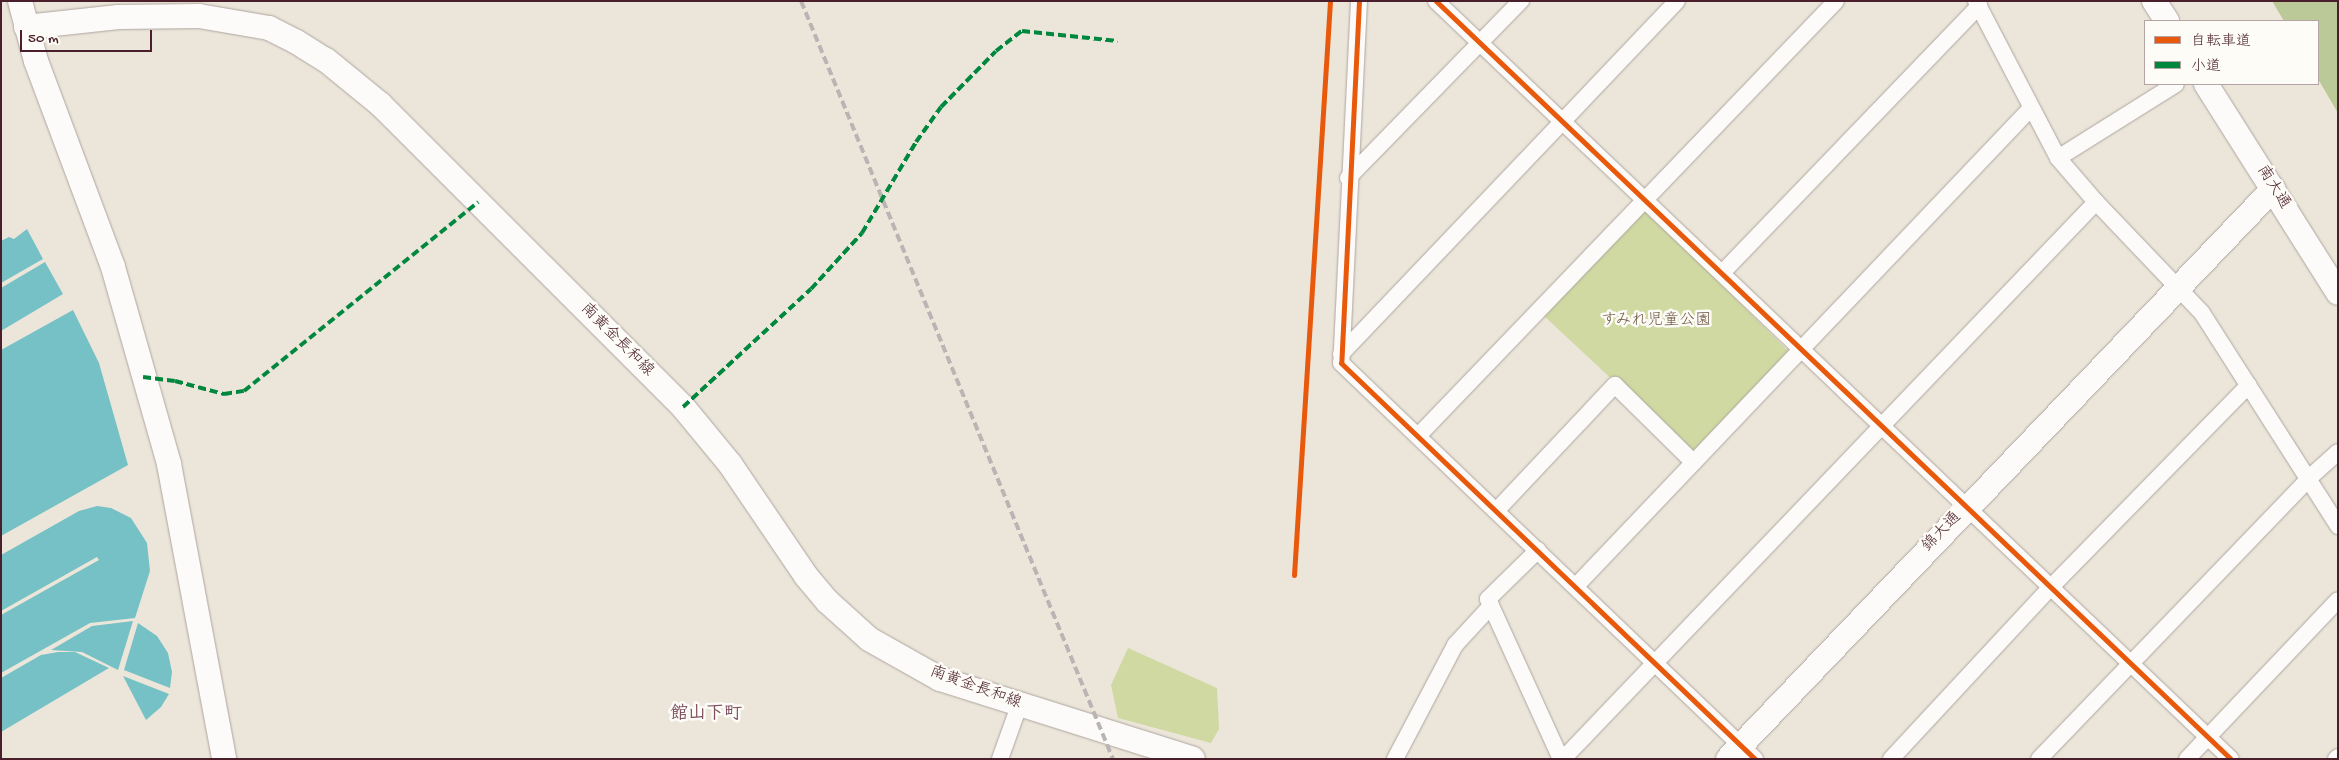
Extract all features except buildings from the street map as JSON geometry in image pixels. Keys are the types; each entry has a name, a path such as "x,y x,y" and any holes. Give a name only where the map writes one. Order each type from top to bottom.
{"street":[{"path":"20,1 26,27 113,267 169,464 224,759"},
{"path":"1436,1 2052,586 2231,759"},
{"path":"1348,178 1521,1"},
{"path":"1341,354 1677,1"},
{"path":"1418,436 1836,1"},
{"path":"2154,1 2166,20"},
{"path":"1360,2 1348,178 1341,363 1655,661 1741,754"},
{"path":"1722,274 1977,4 2058,158 2096,202 2202,312 2338,526"},
{"name":"南黄金長和線","path":"26,27 137,16 199,16 269,28 326,60 380,104 683,407 730,464 827,601 869,639 892,654 940,679 1019,706 1193,759"},
{"path":"2058,158 2174,85"},
{"name":"南大通","path":"2207,85 2338,293"},
{"path":"1576,586 1693,462 1803,350 2031,108"},
{"name":"錦大通","path":"1741,754 1968,507 2273,189"},
{"path":"1538,550 1488,599 1562,759 1880,424 2096,202"},
{"path":"1497,510 1615,385 1693,462"},
{"path":"1891,759 2052,586 2249,385"},
{"path":"2038,759 2308,478 2338,452"},
{"path":"2186,759 2338,600"},
{"path":"1395,759 1455,645 1491,606"},
{"path":"1000,759 1019,706"}],"green space":[{"path":"2272,1 2338,1 2338,113 2319,81 2319,20 2283,20"},
{"name":"すみれ児童公園","path":"1648,212 1791,354 1692,454 1543,315 1638,214"},
{"path":"1128,648 1217,688 1219,729 1211,743 1118,718 1111,685"}],"water":[{"path":"27,229 43,259 1,283 1,241 9,237 14,239"},
{"path":"45,262 63,294 1,331 1,288"},
{"path":"73,310 99,363 128,465 1,536 1,350"},
{"path":"97,506 111,508 131,518 147,543 150,571 135,618 90,623 1,673 1,615 99,560 97,557 1,611 1,555 79,511"},
{"path":"133,621 118,670 82,652 51,650 92,626"},
{"path":"138,623 157,636 168,653 172,672 170,688 124,670"},
{"path":"75,652 109,668 1,732 1,678 41,655"},
{"path":"123,676 169,694 161,707 146,720"}],"railway":[{"path":"801,1 1113,759"}],"marked path":[{"path":"683,407 811,289 862,233 916,142 941,107 996,51 1022,31 1117,41"},
{"path":"143,377 175,381 224,394 244,391 478,202"}],"cycle path":[{"path":"1294,575 1330,1"},
{"path":"1359,1 1341,363 1755,759"},
{"path":"1436,1 2231,759"}],"district":[{"name":"館山下町","path":"706,715"}]}
